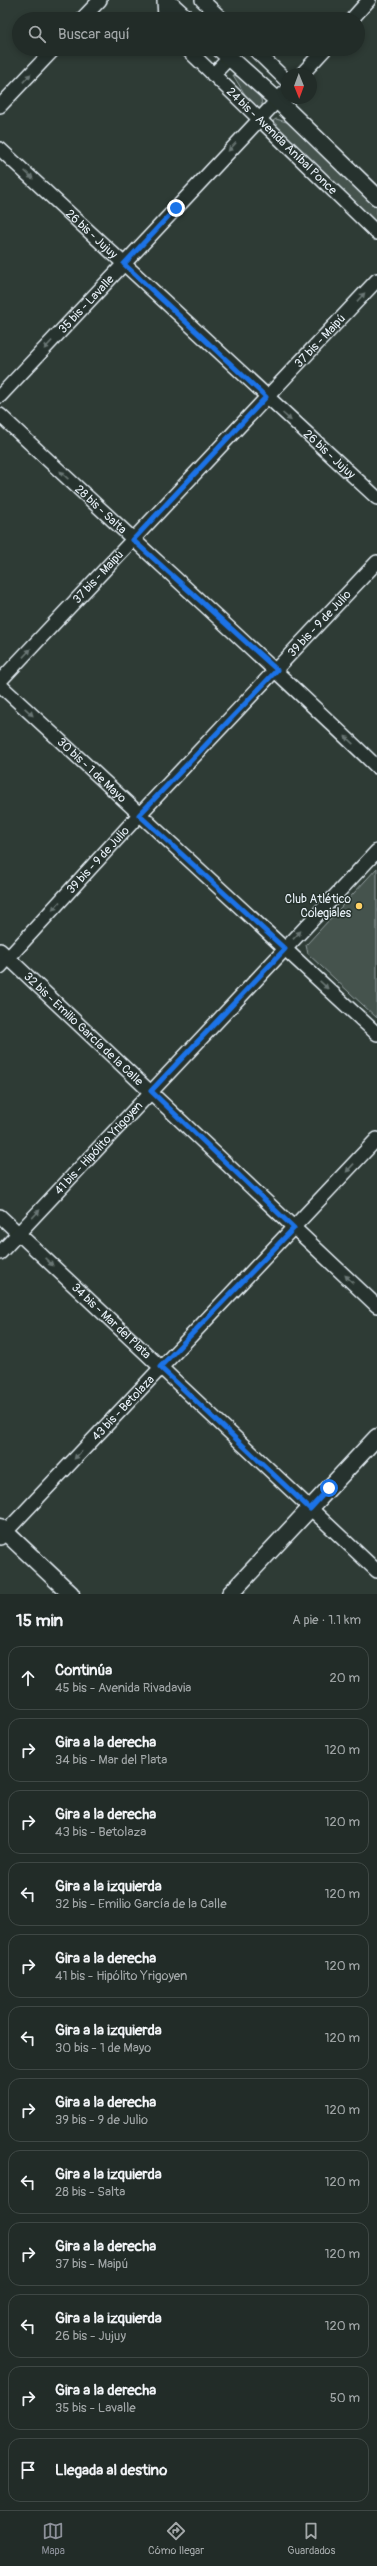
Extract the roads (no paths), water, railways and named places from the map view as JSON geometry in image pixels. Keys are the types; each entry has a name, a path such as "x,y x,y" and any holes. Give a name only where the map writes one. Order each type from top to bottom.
{"main road":[{"path":"171,5 179,12"},
{"name":"24 bis - Avenida Aníbal Ponce","path":"229,56 281,94"},
{"name":"24 bis - Avenida Aníbal Ponce","path":"290,104 377,197"},
{"path":"230,1594 377,1437"},
{"path":"2,1532 71,1594"}],"street":[{"path":"89,12 100,0"},
{"path":"202,0 215,12"},
{"path":"358,12 369,0"},
{"path":"0,106 47,56"},
{"name":"24 bis - Avenida Aníbal Ponce","path":"195,56 377,233"},
{"path":"213,75 223,56"},
{"path":"261,56 281,75"},
{"path":"308,68 319,56"},
{"name":"35 bis - Lavalle","path":"0,396 258,118 281,96"},
{"name":"26 bis - Jujuy","path":"0,149 266,397 377,498"},
{"name":"37 bis - Maipú","path":"0,681 377,280"},
{"name":"28 bis - Salta","path":"0,415 133,540 277,670 377,767"},
{"name":"39 bis - 9 de Julio","path":"3,958 277,670 377,562"},
{"name":"30 bis - 1 de Mayo","path":"0,685 377,1034"},
{"name":"41 bis - Hipólito Yrigoyen","path":"0,1253 377,851"},
{"name":"32 bis - Emilio García de la Calle","path":"3,958 151,1091 377,1306"},
{"name":"43 bis - Betolaza","path":"2,1532 294,1228 377,1139"},
{"name":"34 bis - Mar del Plata","path":"0,1216 377,1571"}],"place":[{"name":"Club Atlético Colegiales","path":"359,906"}]}
